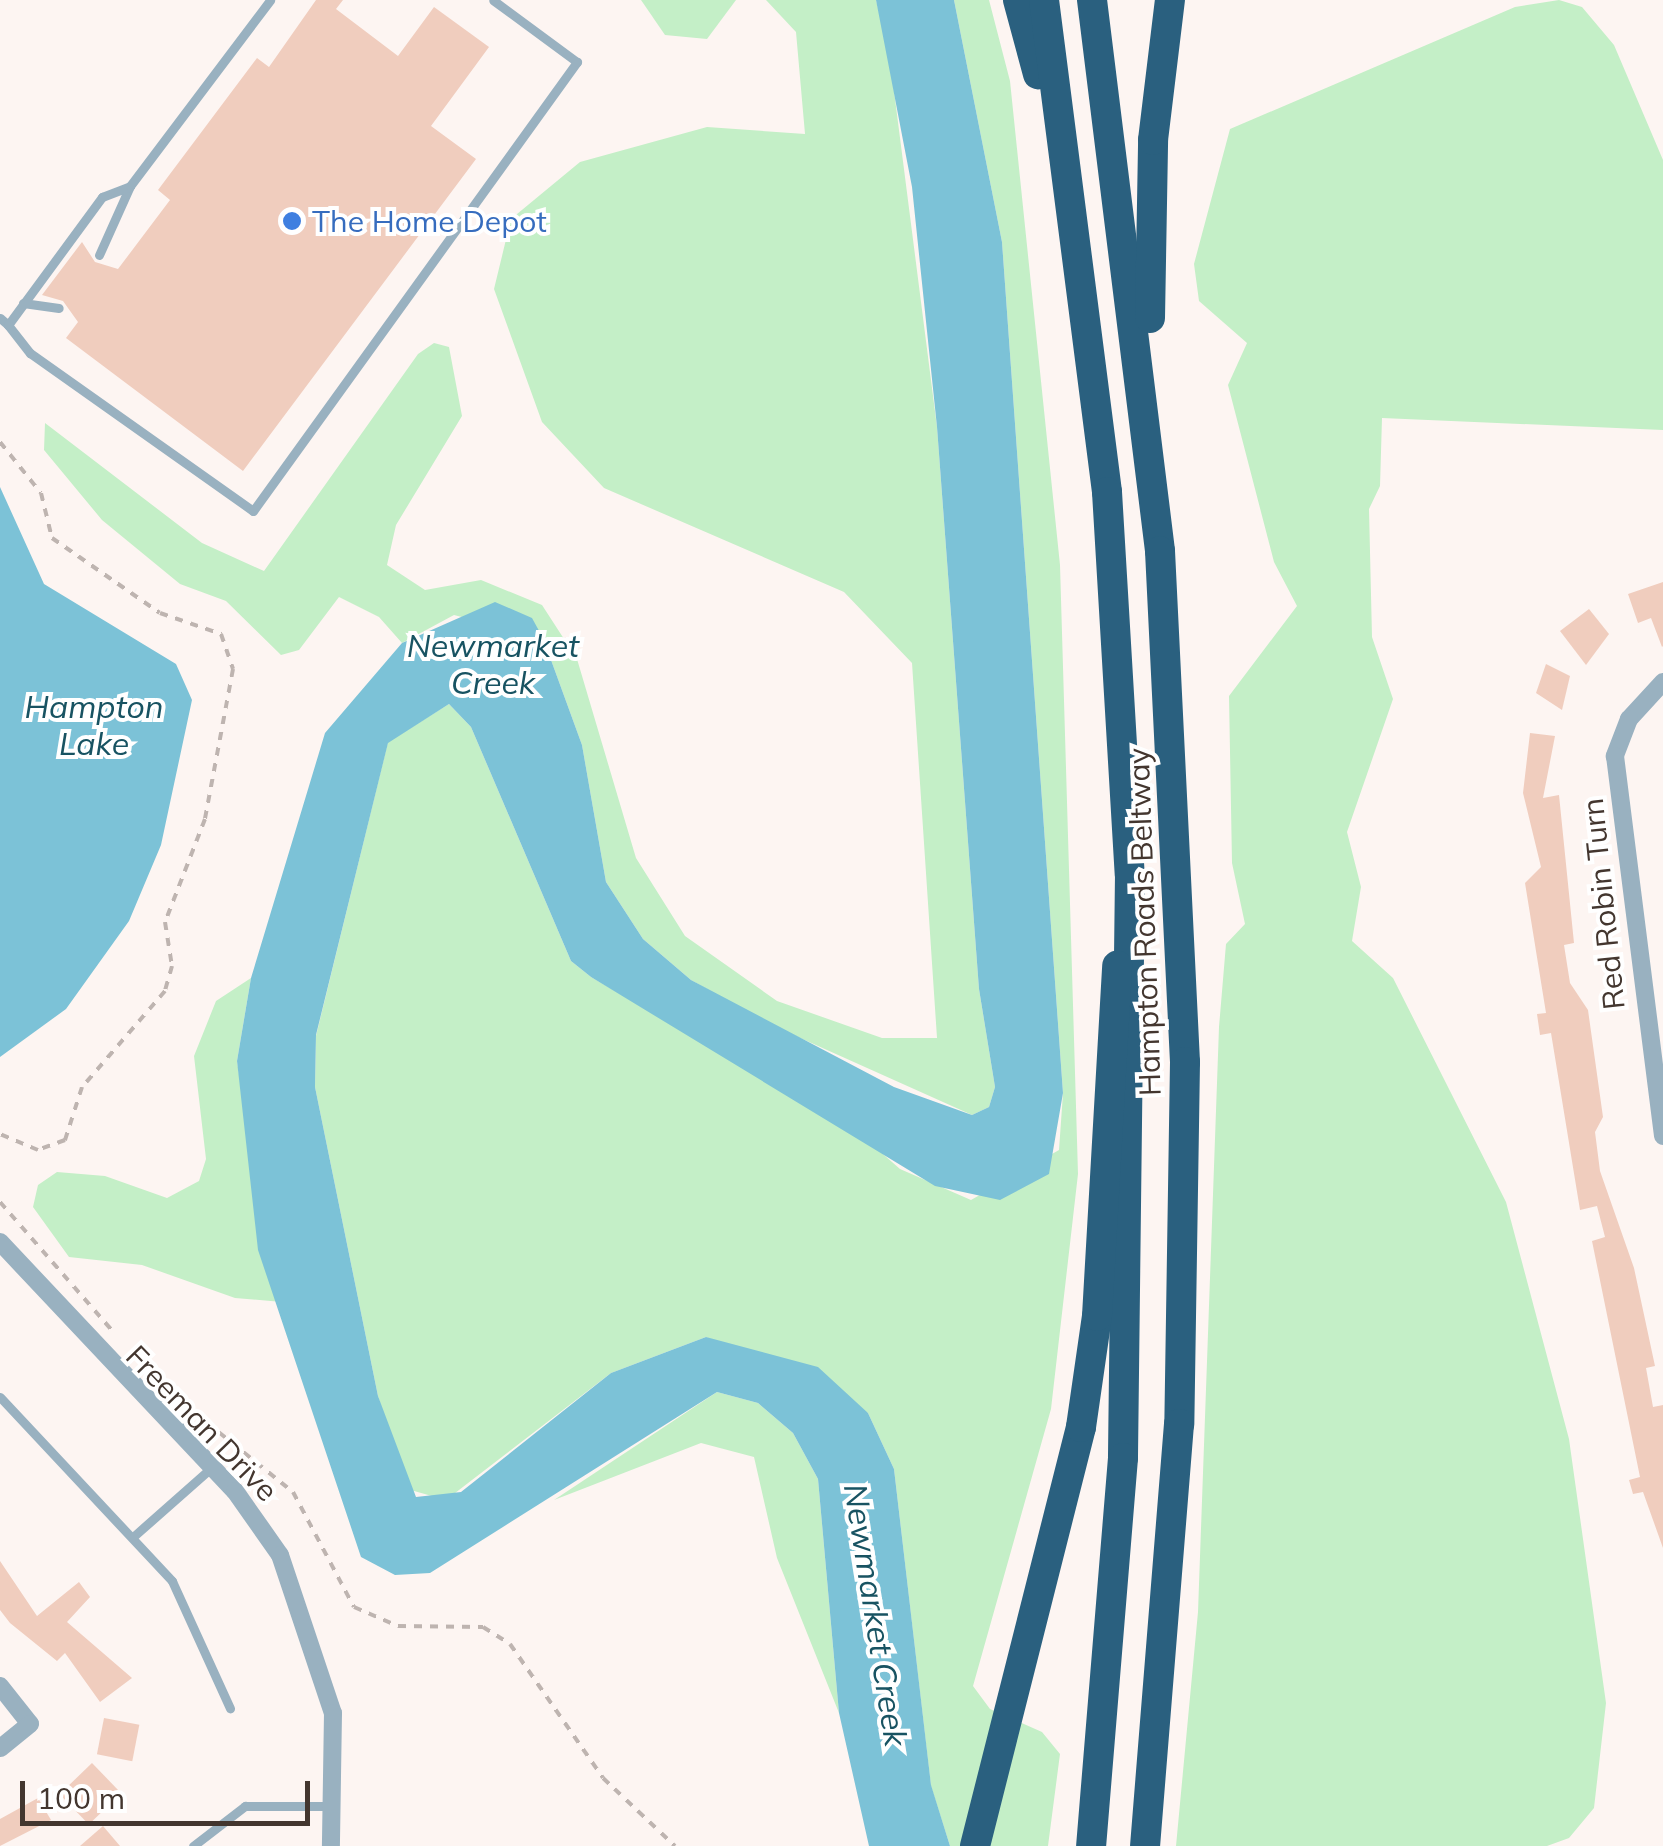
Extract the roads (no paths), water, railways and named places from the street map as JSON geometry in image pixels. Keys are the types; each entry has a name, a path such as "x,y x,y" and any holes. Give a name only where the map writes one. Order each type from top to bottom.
{"highway":[{"path":"1018,0 1077,220"},
{"name":"Hampton Roads Beltway","path":"1044,0 1077,220 1118,615 1130,874"},
{"name":"Hampton Roads Beltway","path":"1092,0 1150,476 1175,768 1186,1208 1145,1846"},
{"path":"1150,476 1149,198 1170,0"},
{"path":"975,1846 1090,1370 1107,1035 1130,874"},
{"path":"1091,1846 1123,1458 1130,874"}],"street":[{"name":"Red Robin Turn","path":"1663,682 1650,688 1615,756 1663,1136"},
{"name":"Freeman Drive","path":"0,1242 125,1384 213,1466 264,1529 306,1614 333,1713 338,1806 331,1846"},
{"path":"0,1686 30,1724 0,1748"}],"lane":[{"path":"99,255 130,186 270,0"},
{"path":"130,186 102,197 23,304 4,322 30,353 253,511 577,62 493,0"},
{"path":"23,304 59,308"},
{"path":"0,1397 134,1536 189,1606 230,1708"},
{"path":"134,1536 213,1466"},
{"path":"193,1846 245,1806 338,1806"}],"water":[{"name":"Newmarket Creek","path":"876,0 954,0 1002,242 1063,1093 1049,1174 1000,1200 935,1186 591,977 571,961 471,727 449,704 388,743 316,1035 315,1087 378,1396 416,1497 461,1492 611,1373 706,1337 818,1367 868,1413 894,1469 931,1785 950,1846 869,1846 839,1713 818,1479 793,1433 758,1403 717,1392 430,1573 395,1575 361,1557 258,1250 237,1061 251,978 325,733 402,643 495,602 532,618 543,638 582,745 606,882 643,939 691,980 894,1087 972,1115 989,1107 995,1087 979,989 937,427 912,187"},
{"name":"Hampton Lake","path":"0,487 44,584 176,664 192,700 161,845 129,921 66,1009 0,1057"}],"place":[{"name":"The Home Depot","path":"292,221"}]}
